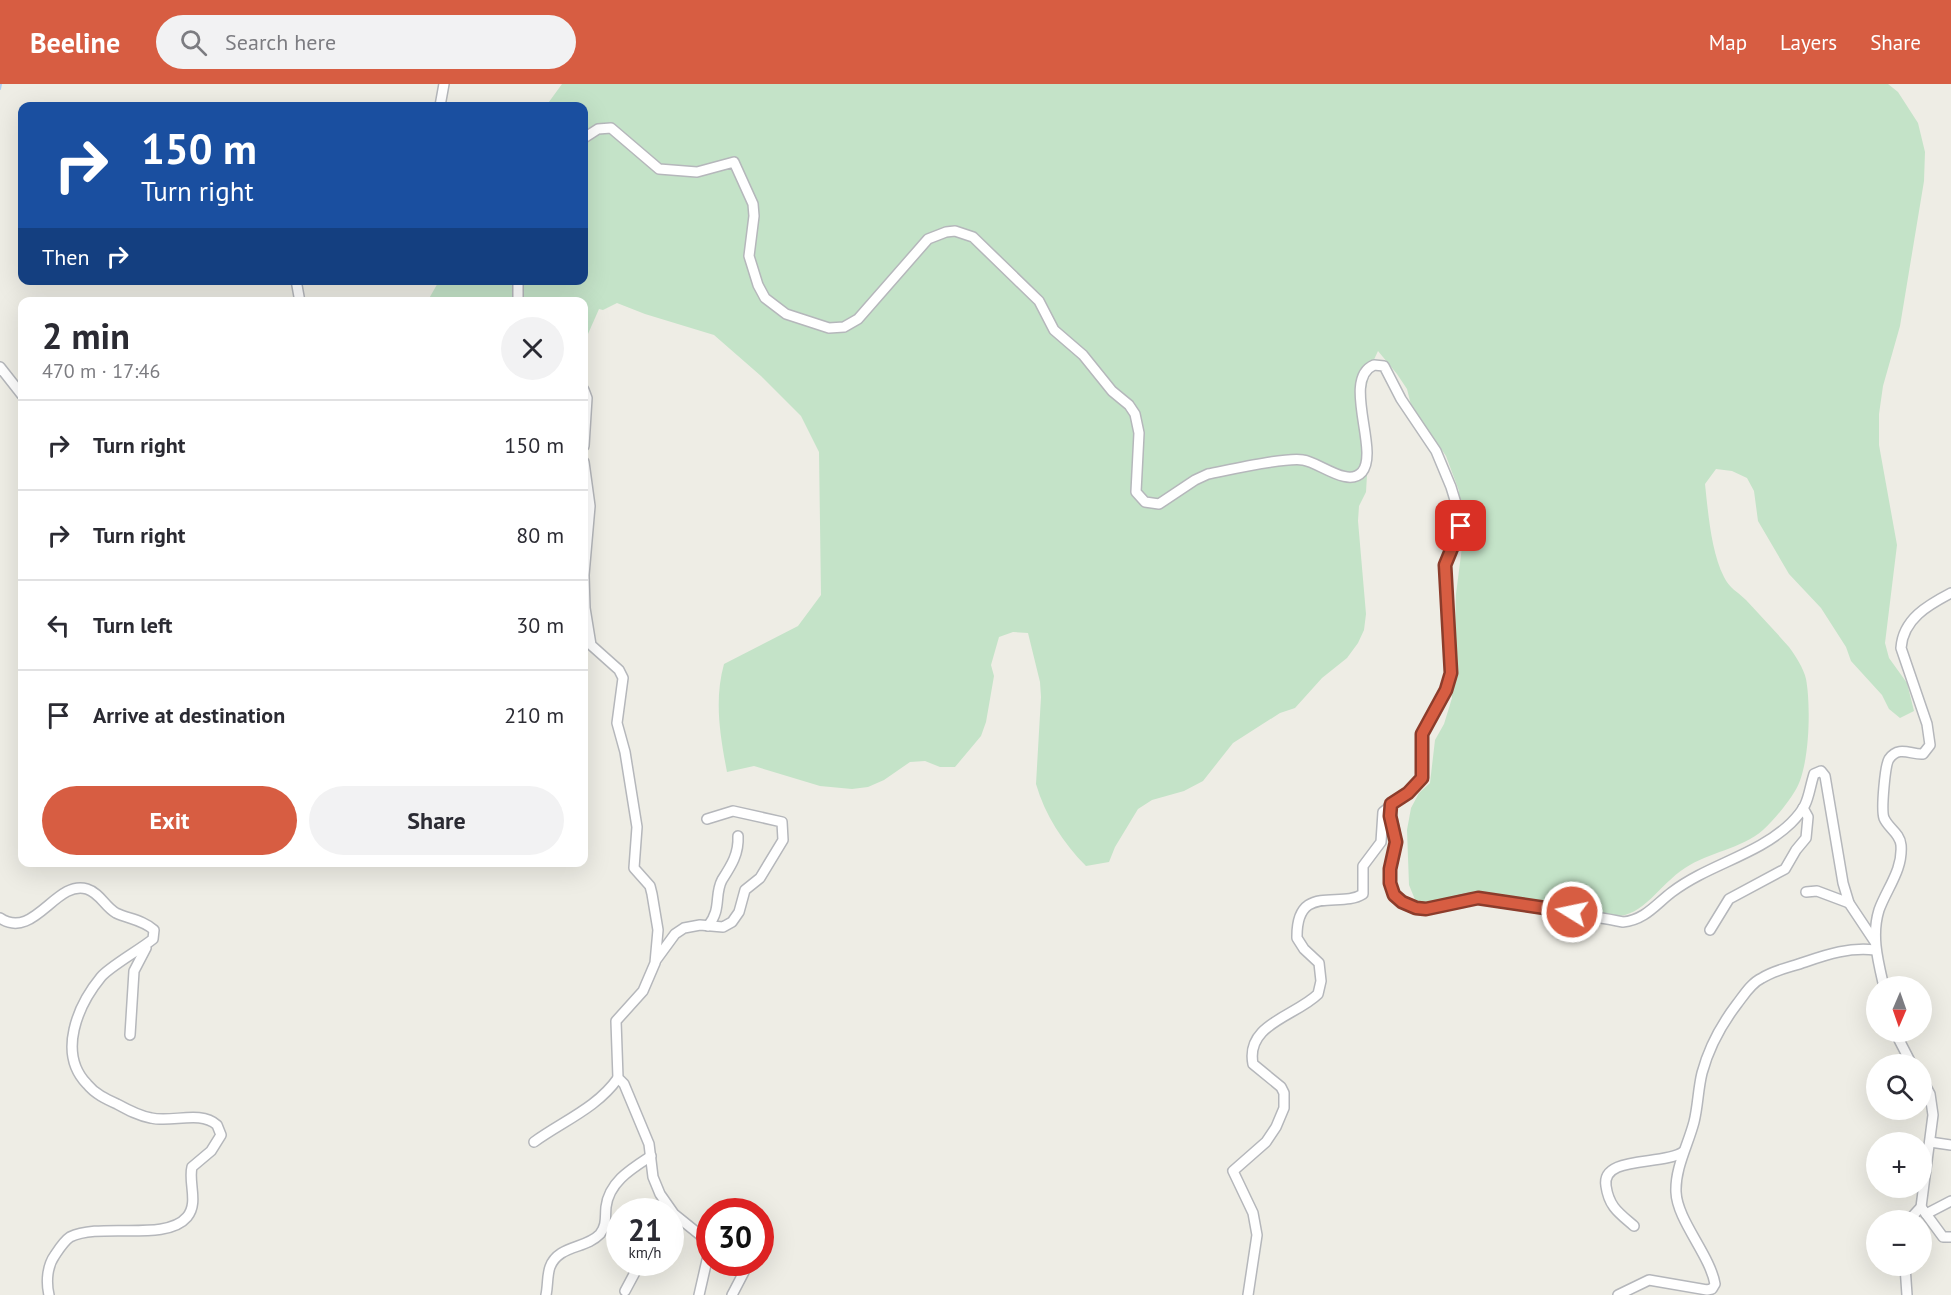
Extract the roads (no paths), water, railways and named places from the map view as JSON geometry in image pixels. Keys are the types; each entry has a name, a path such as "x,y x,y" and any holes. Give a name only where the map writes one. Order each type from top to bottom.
{"street":[{"path":"441,102 444,84"},
{"path":"588,135 598,129 611,128 659,169 697,172 734,161 753,204 754,216 749,256 758,285 765,298 786,314 829,328 844,327 858,320 928,239 955,231 973,237 1039,301 1054,330 1083,355 1112,391 1129,405 1135,414 1139,433 1136,492 1139,498 1152,504 1159,504 1208,474 1293,459 1309,461 1341,475 1352,477 1360,475 1368,458 1363,432 1361,388 1369,366 1378,364 1384,366 1401,399 1436,451 1462,520 1445,565 1451,665 1449,682 1422,734 1422,778 1408,793 1385,808 1381,817 1380,846 1363,866 1363,894 1357,897 1324,898 1307,908 1301,915 1297,938 1304,949 1319,963 1321,981 1318,994 1270,1025 1262,1032 1252,1049 1253,1065 1281,1087 1285,1100 1276,1127 1266,1142 1233,1171 1253,1213 1257,1235 1248,1295"},
{"path":"0,367 18,390"},
{"path":"588,487 590,500 588,525"},
{"path":"1875,946 1880,909 1897,873 1901,854 1899,837 1883,815 1886,765 1893,754 1900,751 1923,754 1930,745 1927,724 1900,648 1901,639 1907,626 1915,617 1951,593"},
{"path":"588,626 591,645 619,670 623,678 617,723 625,752 637,827 634,868 650,886 658,930 655,963"},
{"path":"1391,804 1390,816 1396,842 1390,869 1390,883 1394,895 1402,902 1416,908 1426,909 1478,898 1623,922 1638,920 1673,891 1774,837 1803,808 1811,793 1813,776 1816,772 1821,771 1824,776 1842,877 1849,903 1875,946 1882,976"},
{"path":"1710,930 1729,899 1785,868 1806,838 1808,817 1803,808"},
{"path":"534,1142 584,1111 608,1092 618,1078 616,1021 643,991 655,963 675,934 684,928 723,927 736,918 745,890 760,878 783,840 782,822 767,817 737,811 707,819"},
{"path":"708,926 717,910 723,879 727,877 738,853 738,836"},
{"path":"0,918 12,923 25,922 64,894 77,889 88,889 117,913 147,924 155,934 134,971 130,1003 130,1035"},
{"path":"1806,892 1817,891 1849,903"},
{"path":"49,1295 47,1277 51,1260 70,1237 97,1231 163,1228 186,1218 193,1200 192,1167 211,1151 220,1138 217,1125 205,1118 166,1120 149,1118 129,1110 98,1094 86,1084 74,1064 72,1054 74,1028 81,1007 103,975 148,943"},
{"path":"1618,1295 1649,1280 1707,1290 1713,1287 1714,1280 1676,1196 1683,1152 1694,1123 1699,1101 1701,1075 1709,1050 1721,1025 1754,983 1768,975 1834,952 1875,946"},
{"path":"618,1078 624,1084 635,1111 651,1156 653,1177 662,1198"},
{"path":"1932,1142 1951,1145"},
{"path":"1634,1226 1609,1203 1605,1182 1609,1172 1620,1165 1675,1158 1683,1152"},
{"path":"546,1295 550,1267 554,1260 566,1250 586,1243 600,1233 605,1226 606,1207 612,1188 632,1168 651,1156"},
{"path":"1926,1210 1951,1201"},
{"path":"1932,1223 1942,1237 1951,1237"},
{"path":"625,1292 633,1276"},
{"path":"699,1295 703,1276"},
{"path":"732,1295 741,1276"},
{"path":"1906,1276 1907,1295"}],"waterway":[{"path":"0,89 1,84"}]}
